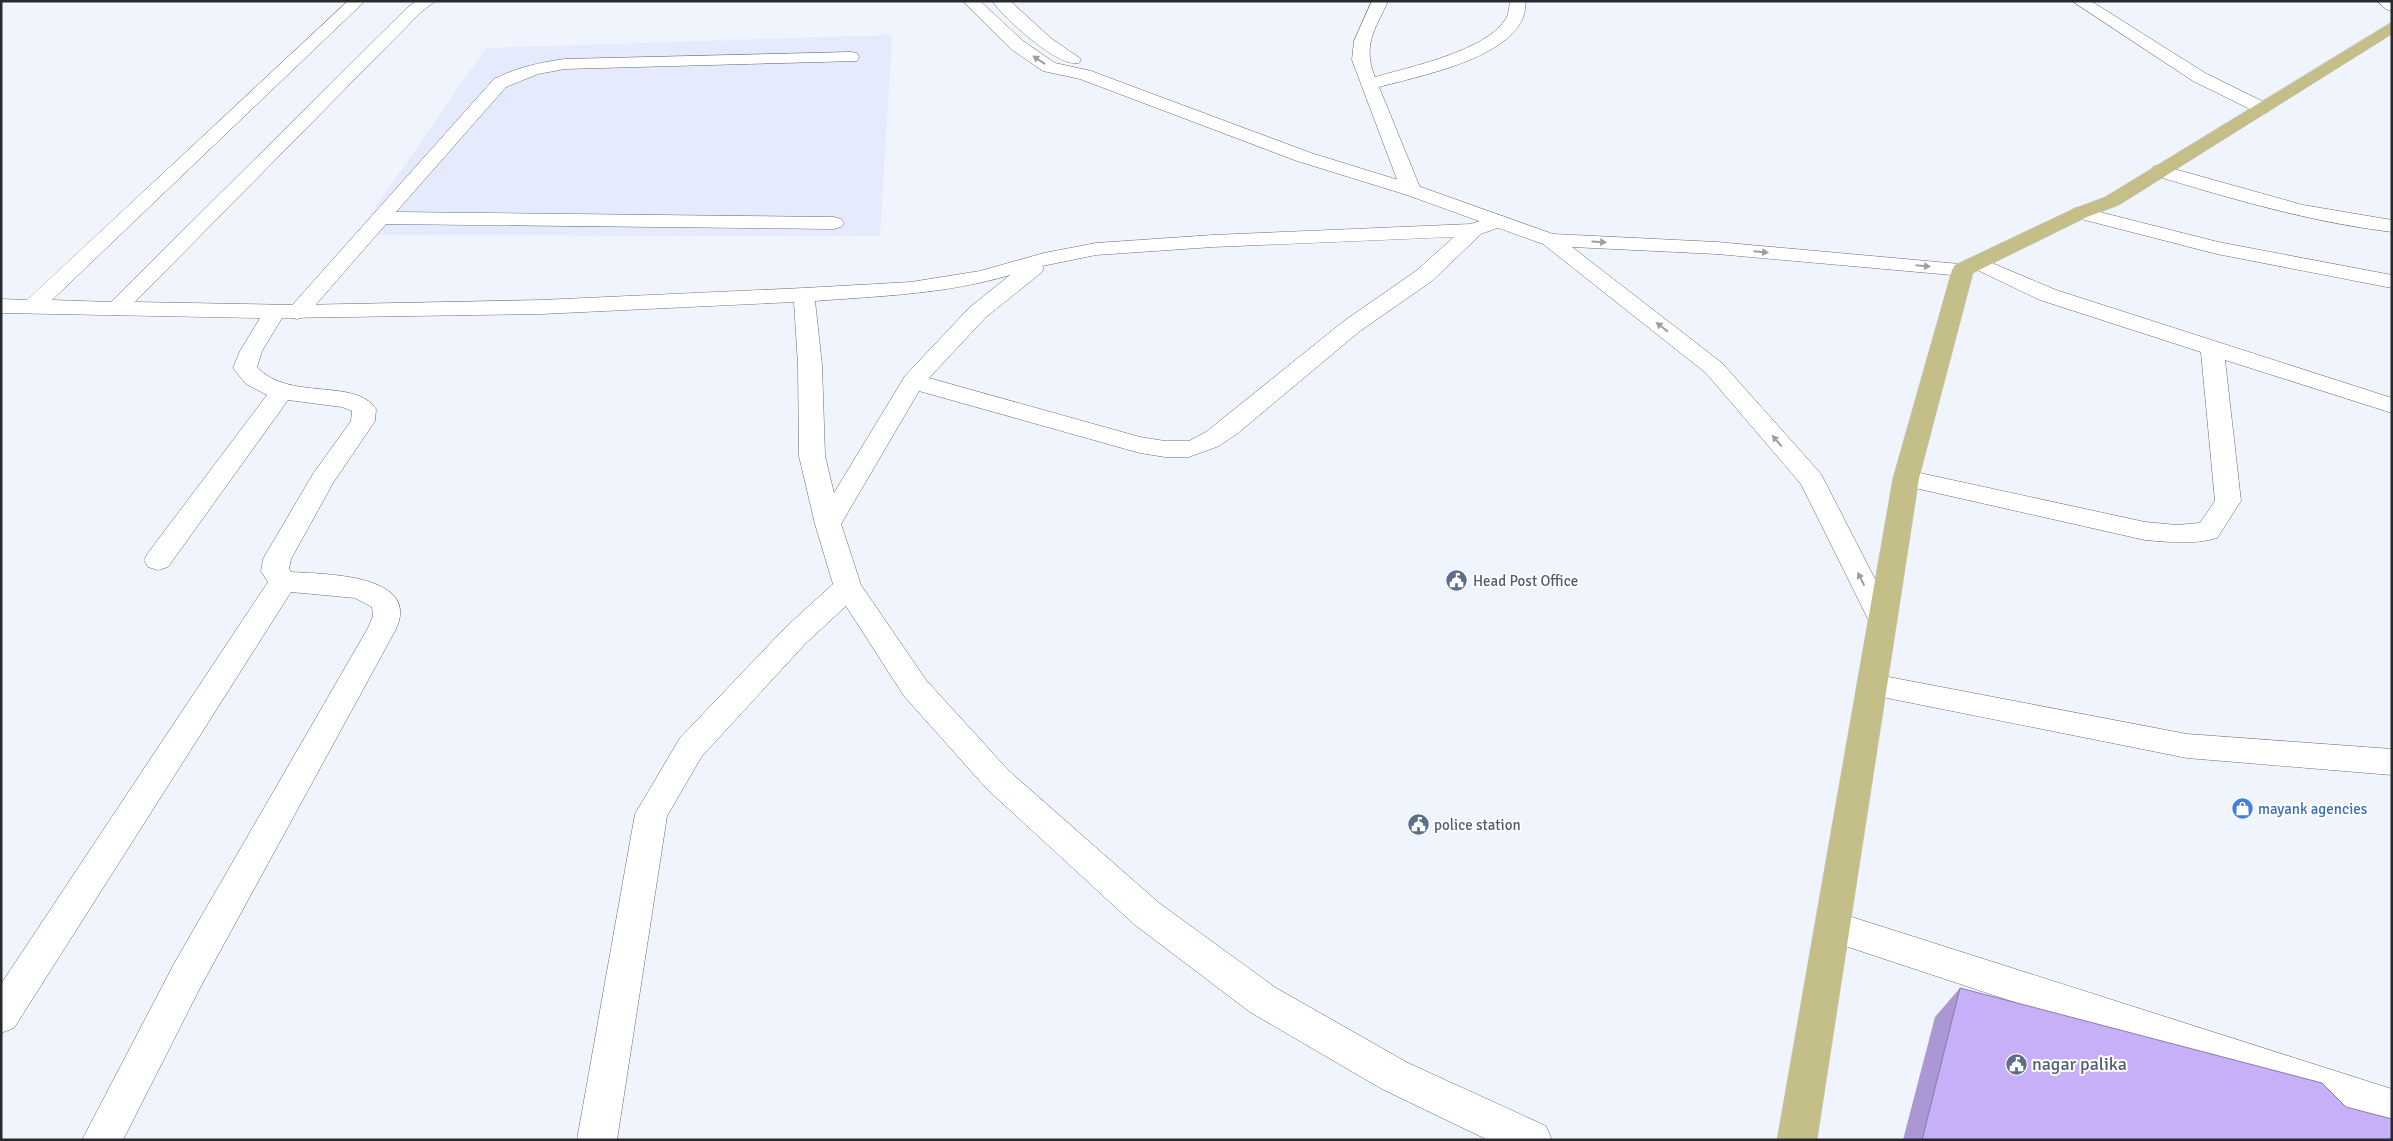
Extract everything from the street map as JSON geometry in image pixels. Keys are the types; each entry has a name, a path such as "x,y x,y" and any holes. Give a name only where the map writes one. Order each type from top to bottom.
{"main road":[{"path":"1797,1140 1906,478 1971,266 2080,213 2112,200 2392,27"}],"street":[{"path":"31,308 357,1"},
{"path":"116,310 413,11 427,1"},
{"path":"971,1 1017,45 1049,67 1085,75 1304,157 1411,190 1550,240 1717,248 1971,266 2048,295 2392,406"},
{"path":"1000,1 1046,43 1073,59 1085,75"},
{"path":"1380,1 1362,42 1360,60 1411,190"},
{"path":"1369,84 1459,58 1498,38 1514,20 1518,1"},
{"path":"2080,1 2199,77 2262,108"},
{"path":"2386,1 2392,6"},
{"path":"102,1140 188,974 384,625 388,609 382,598 368,591 283,582 275,572 277,559 322,480 356,434 363,421 364,410 356,402 282,391 252,379 245,368 251,352 286,312 381,218 500,84 518,73 540,67 565,64 850,57"},
{"path":"2160,171 2269,205 2318,216 2392,226"},
{"path":"2080,213 2217,248 2392,282"},
{"path":"381,218 834,223"},
{"path":"1,306 116,310 286,312 541,308 804,295 912,288 982,277 1044,259 1096,249 1213,241 1474,230 1498,221"},
{"path":"913,381 1007,411 1143,445 1169,449 1191,449 1208,442 1229,428 1352,326 1424,276 1474,230"},
{"path":"1550,240 1714,368 1812,480 1883,622"},
{"path":"828,524 913,381 978,312 1044,259"},
{"path":"804,295 810,365 812,456 828,524 848,587 915,688 998,780 1147,914 1263,1000 1395,1076 1532,1140"},
{"path":"1906,478 2145,531 2177,534 2208,532 2228,501 2212,347"},
{"path":"158,560 282,391"},
{"path":"1,1016 283,582"},
{"path":"597,1140 651,814 691,747 796,635 848,587"},
{"path":"1873,685 2187,746 2388,769"},
{"path":"1833,927 2392,1108"}],"shaded area":[{"path":"892,35 880,236 356,235 486,48"}],"building":[{"name":"nagar palika","path":"1960,988 2322,1083 2346,1107 2392,1119 2392,1140 1922,1140"}],"place":[{"name":"Head Post Office","path":"1457,581"},
{"name":"mayank agencies","path":"2242,809"},
{"name":"police station","path":"1418,825"},
{"name":"nagar palika","path":"2016,1064"}]}
